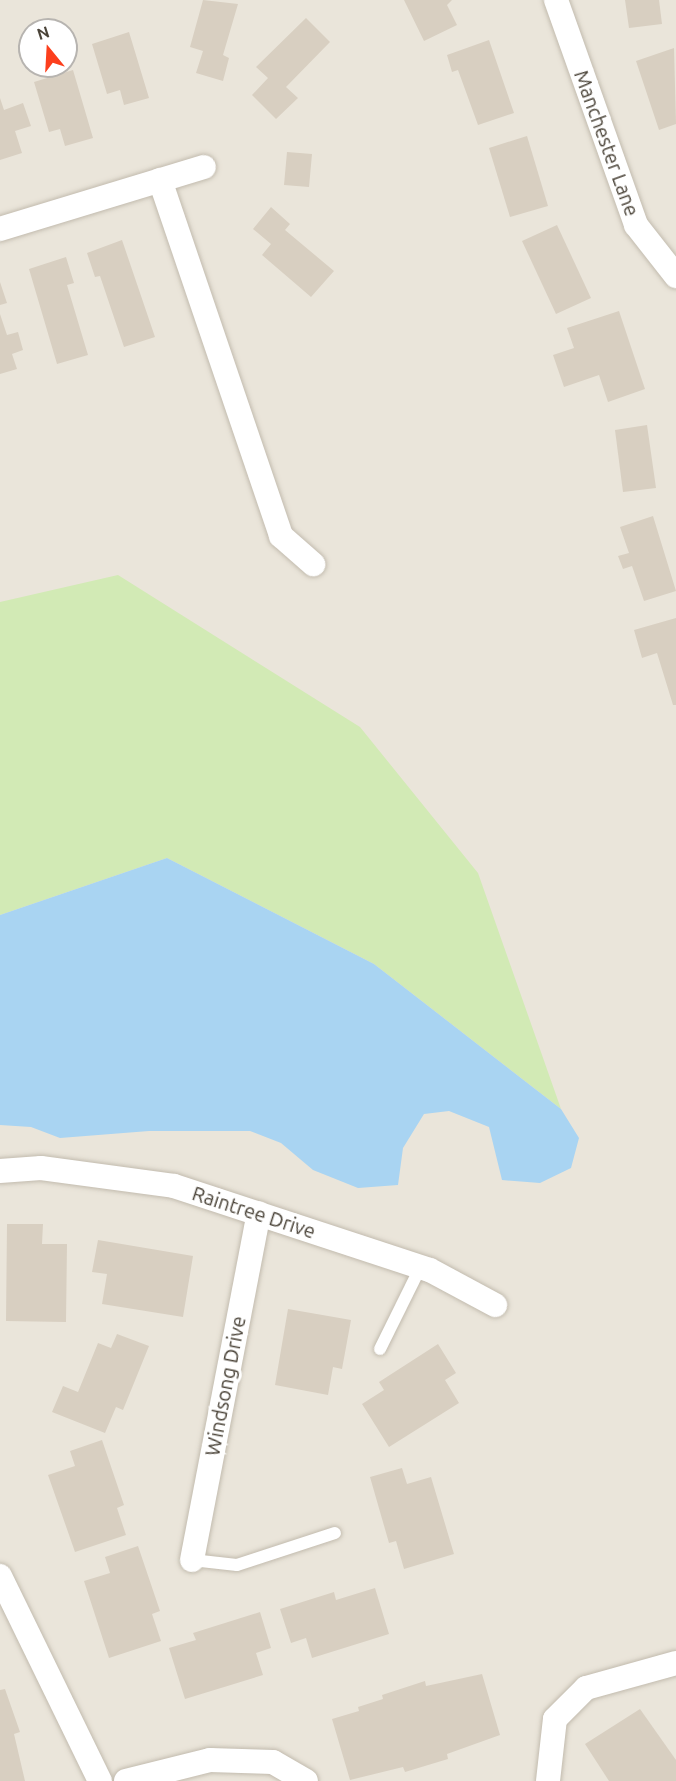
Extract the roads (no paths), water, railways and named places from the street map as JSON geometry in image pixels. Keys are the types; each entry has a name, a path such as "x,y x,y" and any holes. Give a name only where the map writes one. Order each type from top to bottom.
{"street":[{"name":"Manchester Lane","path":"556,0 636,225 676,276"},
{"path":"0,229 204,167"},
{"path":"160,180 281,536 313,564"},
{"name":"Raintree Drive","path":"0,1171 41,1168 174,1186 421,1266 495,1305"},
{"name":"Windsong Drive","path":"192,1560 259,1213"},
{"path":"2,1584 100,1781"},
{"path":"548,1781 555,1719 586,1688 676,1663"},
{"path":"126,1781 210,1760 273,1762 306,1781"}],"lane":[{"path":"381,1349 421,1266"},
{"path":"192,1560 237,1565 335,1533"}],"water":[{"path":"167,858 374,964 561,1109 579,1138 571,1168 540,1183 502,1180 489,1127 449,1111 424,1114 403,1148 398,1185 358,1188 313,1170 281,1143 250,1131 149,1131 60,1138 31,1127 0,1125 0,915"}]}
